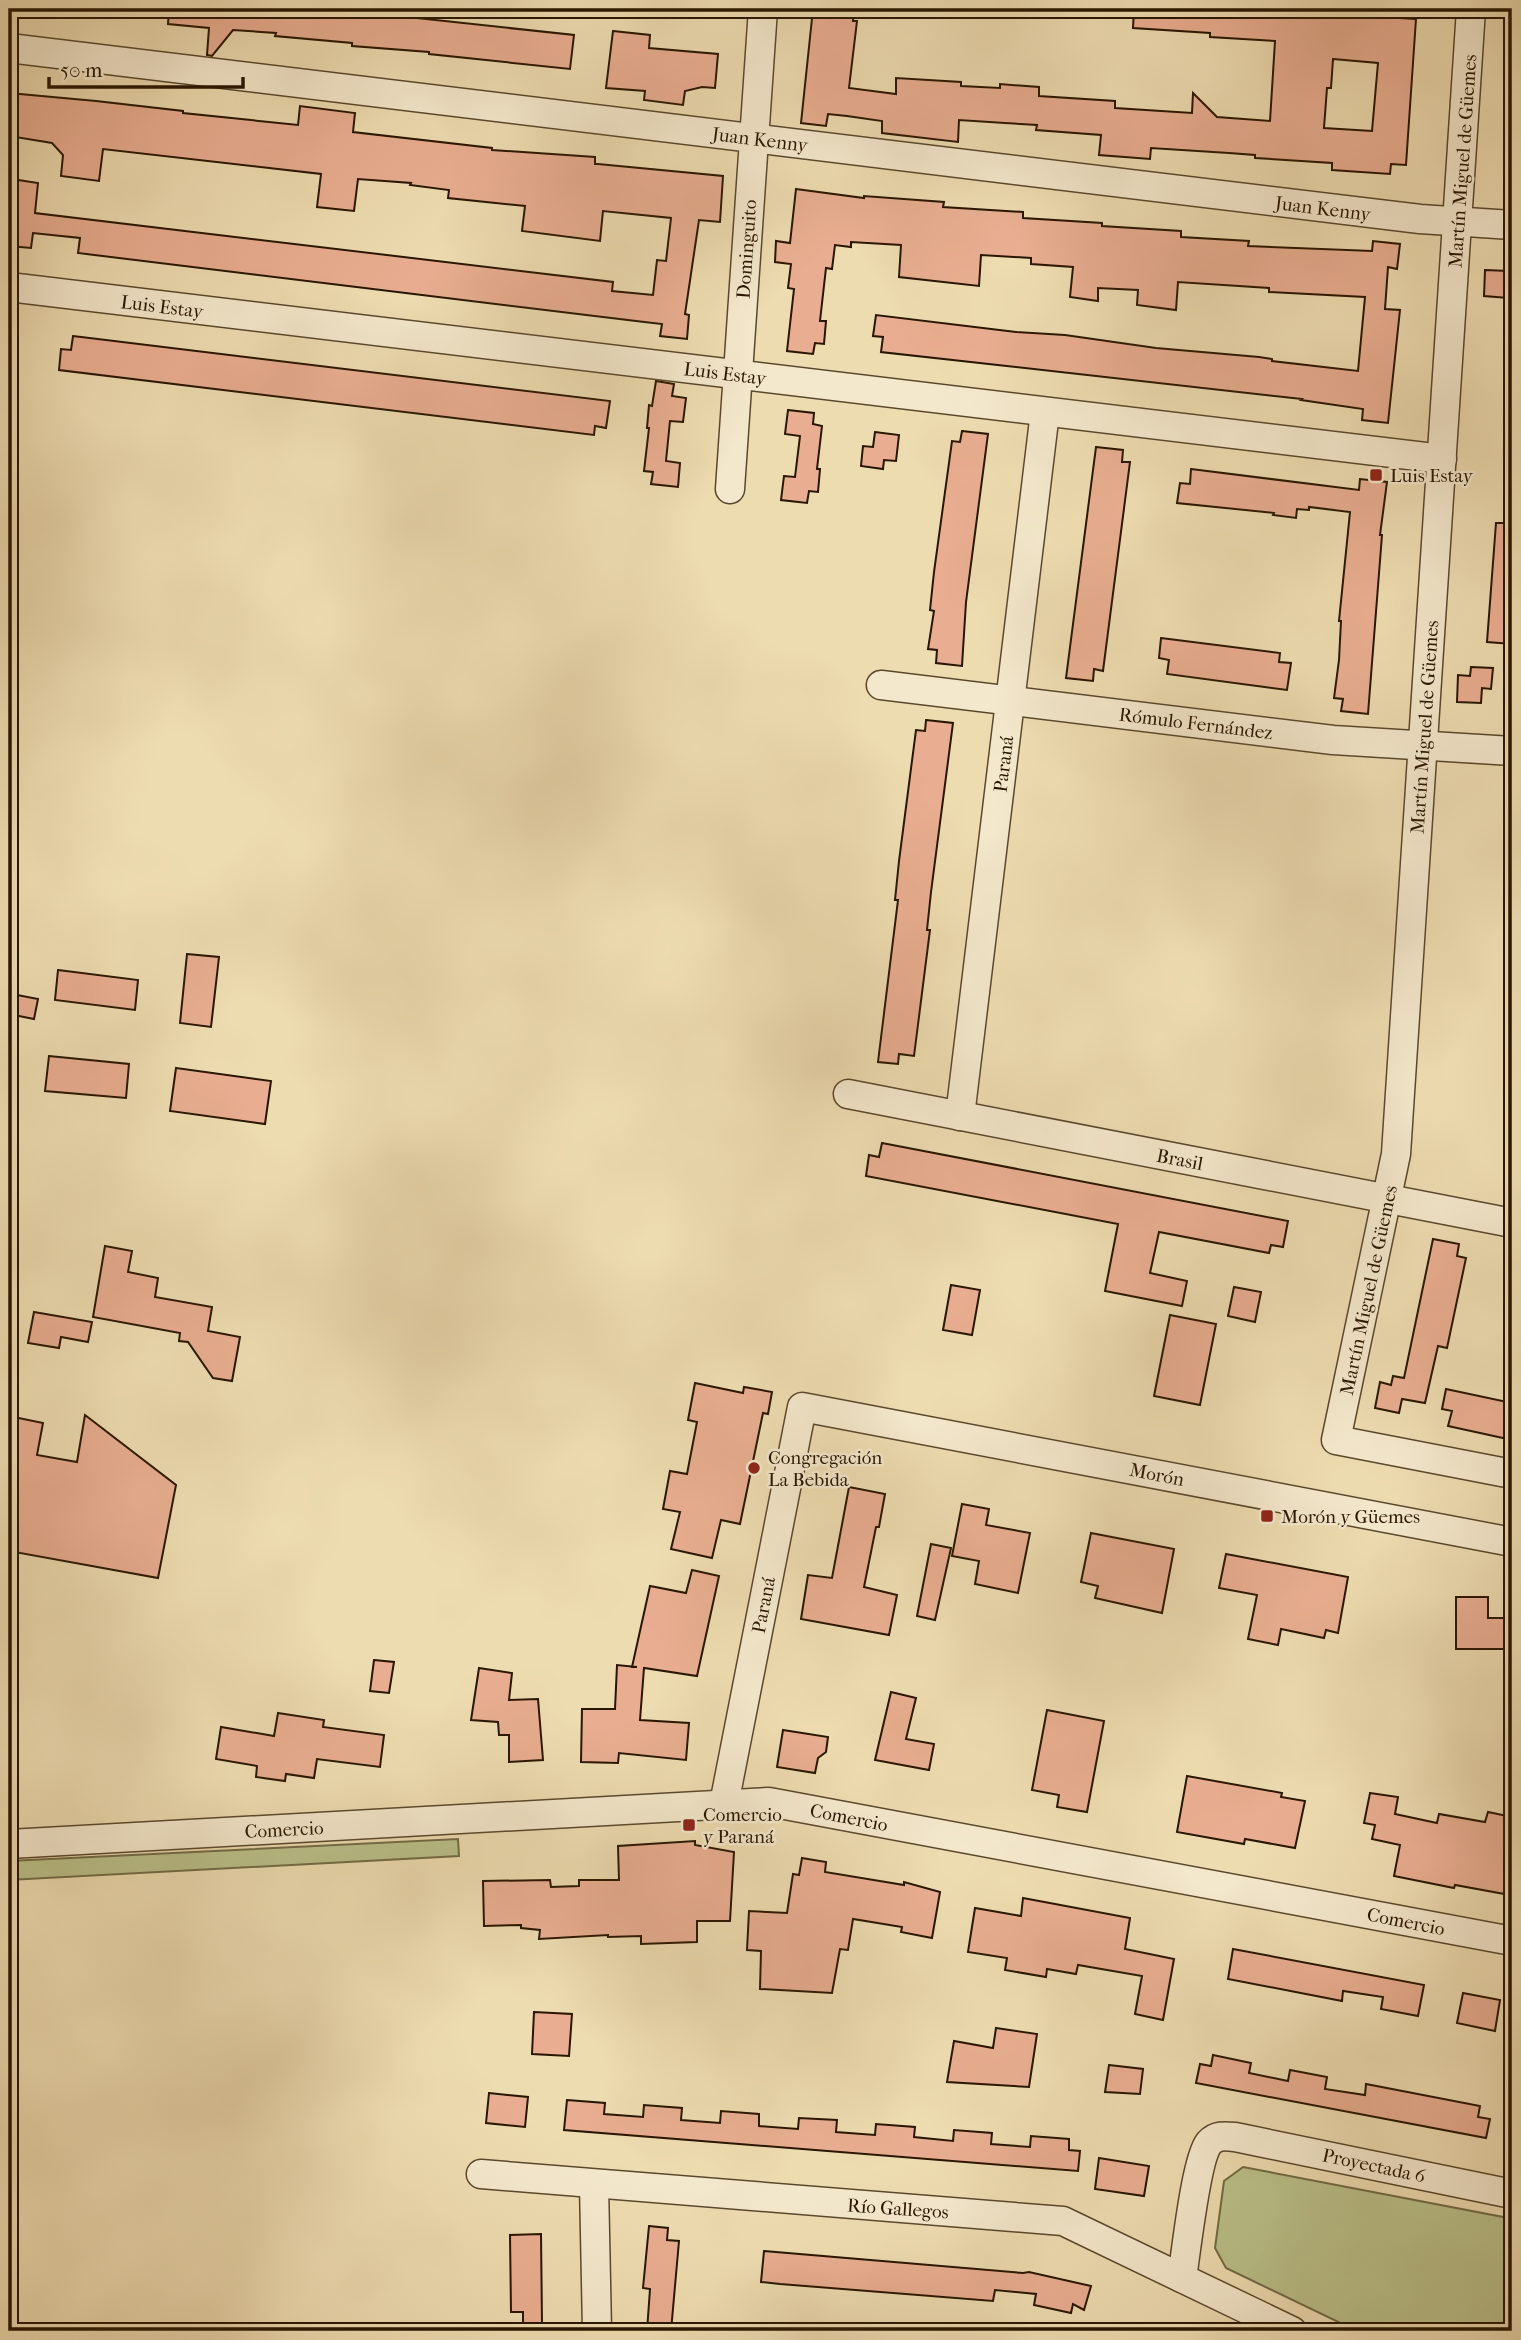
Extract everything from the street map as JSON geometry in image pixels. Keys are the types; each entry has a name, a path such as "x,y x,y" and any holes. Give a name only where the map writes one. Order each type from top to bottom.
{"street":[{"name":"Dominguito","path":"730,489 763,9"},
{"name":"Martín Miguel de Güemes","path":"1471,9 1396,1154 1336,1440 1512,1474"},
{"name":"Juan Kenny","path":"9,48 1406,218 1512,225"},
{"name":"Luis Estay","path":"9,287 1442,459"},
{"name":"Paraná","path":"960,1116 1045,412"},
{"name":"Rómulo Fernández","path":"881,685 1333,740 1512,751"},
{"name":"Brasil","path":"848,1094 1512,1223"},
{"name":"Paraná","path":"724,1804 802,1407"},
{"name":"Morón","path":"802,1407 1512,1542"},
{"name":"Comercio","path":"9,1844 769,1802 1512,1941"},
{"name":"Proyectada 6","path":"1182,2278 1204,2151 1210,2141 1220,2136 1512,2194"},
{"name":"Río Gallegos","path":"481,2174 1063,2221 1292,2331"},
{"path":"594,2184 597,2331"}],"green space":[{"path":"458,1839 459,1856 9,1880 9,1861"},
{"path":"1243,2167 1503,2217 1512,2224 1512,2331 1357,2331 1226,2268 1215,2248 1224,2181"}],"building":[{"path":"169,9 333,9 574,35 570,69 429,52 352,46 352,43 233,30 212,56 207,55 209,28 168,24"},
{"path":"813,9 854,9 853,21 857,21 849,88 896,94 896,78 961,82 961,86 1000,88 1000,84 1039,87 1039,96 1115,101 1115,108 1192,113 1193,93 1217,117 1270,121 1275,41 1133,28 1134,9 1261,9 1381,18 1381,9 1402,9 1401,18 1416,19 1406,165 1391,164 1390,174 1332,170 1332,163 1255,158 1255,155 1229,153 1151,148 1150,159 1099,155 1101,135 1036,130 1037,125 959,120 958,142 882,133 882,121 847,116 828,114 826,126 801,123","holes":["1333,59 1378,63 1372,131 1324,128 1327,88 1331,88"]},
{"path":"613,31 650,35 649,48 718,54 715,88 702,87 685,91 683,105 644,100 645,91 606,88"},
{"path":"9,93 298,125 300,106 355,113 353,132 492,150 595,157 595,164 723,176 720,222 699,220 685,314 689,315 687,339 660,336 662,324 78,253 80,238 33,233 31,248 9,246 9,189 17,190 18,180 38,183 35,213 613,282 612,291 653,295 657,260 666,261 671,218 603,211 600,241 522,231 525,206 448,198 449,190 410,185 411,183 358,179 354,211 317,207 321,174 103,149 99,181 61,176 63,155 52,143 9,136"},
{"path":"796,189 864,198 944,202 943,207 1023,212 1023,218 1181,231 1181,237 1249,241 1248,246 1372,251 1373,241 1400,244 1397,269 1388,267 1385,309 1400,310 1388,423 1362,420 1363,409 1302,399 881,352 883,337 873,336 876,315 1016,332 1065,335 1156,348 1259,357 1272,361 1358,371 1365,297 1269,292 1269,288 1178,282 1176,310 1137,305 1138,290 1098,288 1098,301 1070,297 1073,267 1031,264 1031,258 981,255 979,286 899,277 901,245 851,242 851,247 835,245 832,269 826,268 820,321 826,321 824,344 815,343 813,354 787,351 794,289 788,288 791,264 775,262 776,241 790,243"},
{"path":"1485,270 1509,271 1508,298 1484,296"},
{"path":"73,336 610,401 606,428 595,426 594,435 59,370 61,349 71,350"},
{"path":"656,381 674,384 672,396 686,398 683,422 670,421 666,461 680,463 678,487 651,484 653,472 644,471 649,405 652,406"},
{"path":"788,410 814,413 813,424 822,426 817,469 820,469 818,492 809,491 807,503 781,500 784,476 795,477 800,436 785,434"},
{"path":"962,431 988,434 966,602 962,666 936,663 937,650 928,649 934,611 930,610 934,572 952,441 960,442"},
{"path":"875,432 899,435 896,461 884,460 883,469 861,466 863,446 873,447"},
{"path":"1096,447 1123,450 1122,462 1130,462 1103,671 1094,669 1093,681 1066,678"},
{"path":"1191,469 1359,490 1360,479 1387,482 1380,535 1368,714 1341,711 1343,699 1334,698 1350,512 1309,507 1309,510 1297,509 1296,518 1273,515 1274,513 1177,503 1180,483 1190,484"},
{"path":"1496,523 1512,523 1512,644 1487,642"},
{"path":"1161,638 1280,653 1279,662 1291,663 1287,690 1167,674 1169,660 1159,658"},
{"path":"1471,667 1493,668 1491,689 1482,688 1481,703 1457,702 1458,675 1470,676"},
{"path":"926,720 953,723 931,892 927,930 930,930 914,1056 899,1054 898,1064 878,1062 916,730 925,731"},
{"path":"187,954 219,957 211,1027 180,1023"},
{"path":"58,970 138,980 135,1010 55,1000"},
{"path":"12,994 38,999 34,1019 9,1014"},
{"path":"49,1056 129,1064 126,1098 45,1091"},
{"path":"176,1068 271,1081 265,1124 170,1111"},
{"path":"882,1143 1288,1221 1283,1247 1271,1245 1269,1253 1159,1232 1150,1273 1187,1281 1182,1306 1105,1291 1118,1224 866,1176 869,1155 879,1157"},
{"path":"1433,1239 1459,1244 1457,1256 1466,1258 1447,1348 1438,1346 1425,1403 1402,1399 1399,1413 1375,1408 1380,1382 1391,1385 1393,1376 1404,1378"},
{"path":"105,1246 132,1251 128,1272 158,1278 155,1297 212,1307 208,1331 240,1337 232,1381 213,1378 188,1342 179,1341 180,1333 93,1317"},
{"path":"951,1285 980,1290 972,1335 943,1330"},
{"path":"1234,1287 1261,1292 1255,1322 1228,1316"},
{"path":"34,1312 92,1322 88,1342 61,1337 59,1348 28,1343"},
{"path":"1170,1315 1216,1324 1200,1405 1154,1396"},
{"path":"695,1383 743,1393 744,1387 772,1392 768,1414 763,1413 740,1524 721,1520 712,1558 671,1549 680,1512 663,1509 670,1471 687,1474 697,1422 688,1420"},
{"path":"1446,1389 1512,1403 1512,1440 1448,1426 1452,1411 1442,1409"},
{"path":"85,1415 176,1485 158,1578 9,1551 9,1416 43,1423 37,1455 77,1462"},
{"path":"849,1487 885,1494 864,1587 897,1595 889,1635 801,1619 808,1575 832,1578"},
{"path":"962,1504 989,1509 986,1525 1030,1533 1018,1593 975,1584 979,1561 952,1556"},
{"path":"1091,1533 1174,1549 1162,1613 1095,1598 1098,1586 1081,1582"},
{"path":"931,1544 951,1548 935,1620 917,1616"},
{"path":"1226,1554 1348,1577 1338,1633 1326,1630 1324,1638 1281,1629 1278,1645 1248,1639 1257,1595 1219,1588"},
{"path":"692,1570 719,1576 697,1676 644,1668 640,1720 689,1723 686,1760 619,1753 618,1763 581,1762 582,1709 615,1709 617,1665 632,1667 650,1586 686,1593"},
{"path":"1456,1597 1488,1597 1488,1618 1512,1618 1512,1649 1456,1649"},
{"path":"374,1660 394,1662 389,1693 370,1691"},
{"path":"479,1668 512,1673 509,1700 538,1699 543,1760 509,1762 509,1735 499,1735 498,1722 471,1720"},
{"path":"891,1692 916,1698 906,1739 934,1744 929,1770 875,1760"},
{"path":"1047,1710 1104,1721 1087,1812 1057,1807 1059,1795 1032,1790"},
{"path":"278,1713 324,1720 323,1727 384,1735 380,1767 317,1759 314,1778 286,1774 285,1781 256,1777 257,1766 216,1759 221,1727 274,1736"},
{"path":"783,1730 828,1737 826,1752 818,1758 815,1773 777,1767"},
{"path":"1187,1776 1282,1793 1281,1797 1305,1801 1295,1848 1245,1839 1244,1844 1177,1832"},
{"path":"1370,1793 1398,1797 1395,1814 1437,1823 1439,1814 1485,1822 1488,1812 1512,1817 1510,1895 1455,1885 1454,1888 1394,1876 1400,1845 1372,1839 1375,1825 1364,1823"},
{"path":"695,1841 695,1845 734,1852 730,1921 697,1921 697,1942 641,1944 641,1936 608,1935 539,1939 540,1930 521,1928 521,1925 484,1926 483,1881 550,1880 551,1887 579,1886 579,1880 619,1880 618,1846"},
{"path":"802,1858 826,1862 825,1872 904,1885 904,1882 940,1892 932,1938 901,1932 902,1927 853,1919 848,1950 840,1949 832,1993 760,1989 761,1951 747,1950 749,1911 787,1913 793,1874 799,1875"},
{"path":"1023,1898 1130,1918 1125,1949 1174,1959 1163,2020 1135,2014 1142,1976 1078,1965 1076,1974 1047,1969 1046,1977 1005,1970 1007,1958 968,1952 975,1908 1021,1916"},
{"path":"1233,1949 1424,1985 1418,2016 1381,2009 1383,1997 1343,1991 1342,2001 1228,1979"},
{"path":"1463,1993 1500,2000 1495,2031 1457,2023"},
{"path":"534,2012 572,2014 569,2056 532,2054"},
{"path":"996,2028 1037,2034 1029,2087 947,2082 954,2041 993,2048"},
{"path":"1213,2055 1251,2063 1249,2073 1288,2081 1290,2070 1327,2077 1325,2089 1365,2095 1366,2084 1480,2106 1478,2117 1490,2119 1486,2138 1196,2083 1200,2064 1211,2066"},
{"path":"1109,2065 1143,2069 1140,2094 1105,2092"},
{"path":"489,2093 528,2097 525,2127 486,2123"},
{"path":"567,2100 605,2103 604,2114 643,2117 644,2105 682,2108 681,2120 720,2123 721,2111 759,2114 759,2126 798,2129 799,2118 837,2120 836,2132 875,2135 876,2124 915,2127 914,2137 953,2141 954,2130 992,2133 991,2144 1030,2147 1031,2136 1069,2139 1069,2150 1080,2151 1078,2171 564,2130"},
{"path":"1099,2158 1149,2166 1144,2196 1095,2189"},
{"path":"649,2226 668,2228 667,2240 679,2241 671,2331 647,2331 650,2289 643,2288"},
{"path":"541,2234 542,2323 523,2324 523,2312 511,2312 510,2235"},
{"path":"764,2251 1029,2272 1091,2286 1084,2310 1073,2304 1071,2313 1034,2305 1036,2294 995,2290 993,2301 761,2282"}],"place":[{"name":"Luis Estay","path":"1376,475"},
{"name":"Congregación La Bebida","path":"754,1468"},
{"name":"Morón y Güemes","path":"1267,1516"},
{"name":"Comercio y Paraná","path":"689,1825"}]}
